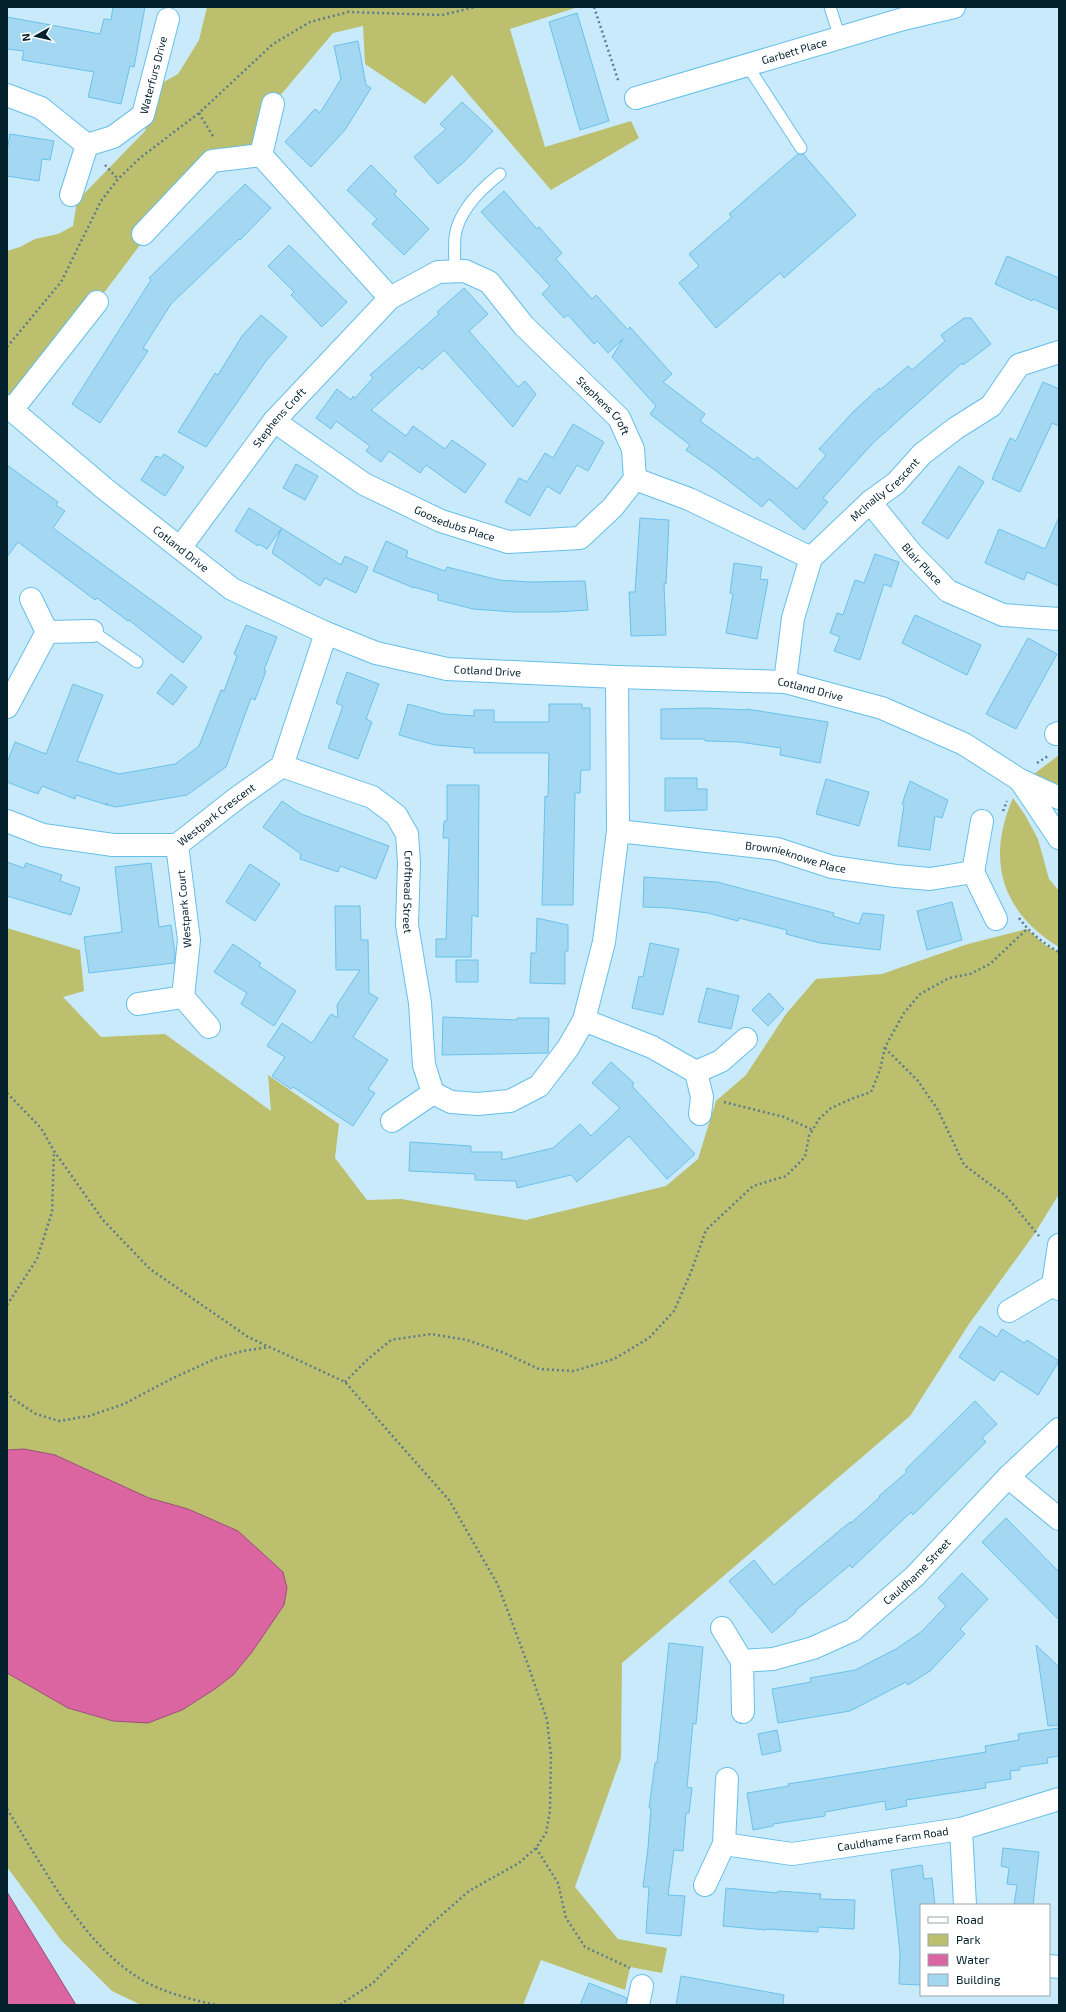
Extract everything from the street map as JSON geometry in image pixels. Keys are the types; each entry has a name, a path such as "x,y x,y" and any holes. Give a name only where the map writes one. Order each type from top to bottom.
{"street":[{"name":"Garbett Place","path":"636,98 903,19 954,7"},
{"name":"Waterfurs Drive","path":"87,145 113,137 143,115 168,18"},
{"path":"7,95 41,108 87,145 70,195"},
{"path":"261,155 273,104"},
{"path":"143,234 212,161 261,155"},
{"path":"261,155 390,298"},
{"name":"Stephens Croft","path":"180,548 274,421 390,298 438,272 465,271 489,282 524,326 619,418 633,448 635,479"},
{"name":"Cotland Drive","path":"97,302 10,408 105,489 232,589 326,633 376,653 447,669 617,677 785,682 888,711 964,744 1020,780 1059,798"},
{"name":"McInally Crescent","path":"785,682 793,618 811,558 870,502 896,483 922,454 956,428 991,406 1019,365 1059,352"},
{"name":"Goosedubs Place","path":"274,421 364,484 440,521 508,542 580,538 613,507 635,479"},
{"path":"635,479 689,499 811,558"},
{"name":"Blair Place","path":"870,502 912,554 948,591 1003,615 1059,619"},
{"path":"31,599 47,632"},
{"path":"47,632 92,631"},
{"path":"7,707 47,632"},
{"path":"282,766 326,633"},
{"path":"392,1121 433,1093 451,1102 478,1104 510,1101 539,1086 568,1048 584,1020 604,942 618,831 617,677"},
{"name":"Westpark Crescent","path":"7,821 43,835 113,845 177,845 237,798 282,766"},
{"name":"Crofthead Street","path":"282,766 372,797 396,815 407,834 407,925 420,1003 424,1065 433,1093"},
{"name":"Cotland Drive","path":"1020,780 1059,838"},
{"path":"982,821 973,872 1006,917"},
{"name":"Brownieknowe Place","path":"618,831 777,849 832,868 896,876 930,879 973,872"},
{"name":"Westpark Court","path":"177,845 189,940 183,997"},
{"path":"138,1004 183,997 209,1027"},
{"path":"584,1020 652,1048 696,1072"},
{"path":"696,1072 721,1061 746,1039"},
{"path":"696,1072 701,1106"},
{"path":"1009,1311 1056,1287 1058,1248"},
{"name":"Cauldhame Street","path":"742,1660 780,1658 813,1648 853,1630 915,1576 1008,1477 1059,1429"},
{"path":"1008,1477 1059,1519"},
{"path":"722,1628 742,1660 743,1712"},
{"path":"705,1885 724,1844 727,1779"},
{"name":"Cauldhame Farm Road","path":"724,1844 792,1854 961,1829 1059,1799"},
{"path":"961,1829 965,1904"}],"lane":[{"path":"830,7 840,38"},
{"path":"747,65 801,148"},
{"path":"455,271 455,235 460,221 473,199 500,174"},
{"path":"92,631 137,662"}],"path":[{"path":"7,347 61,282 101,201 118,179 140,158 199,113 273,44 310,22 348,12 442,15 475,7"},
{"path":"594,7 625,101 636,98"},
{"path":"1002,814 1020,780 1039,761 1056,740"},
{"path":"1006,917 1027,929 1045,944 1059,952"},
{"path":"346,1382 368,1359 391,1340 431,1334 467,1340 502,1352 539,1369 574,1371 614,1359 649,1338 674,1311 691,1272 706,1230 753,1186 786,1176 805,1157 809,1136 819,1119 831,1108 851,1098 872,1092 880,1070 885,1047 904,1013 920,994 949,978 970,974 990,964 1027,929"},
{"path":"885,1047 918,1081 938,1110 964,1165 1006,1196 1035,1233 1058,1248"},
{"path":"7,1093 41,1128 54,1151 103,1220 150,1269 248,1337 346,1382 449,1500 498,1585 528,1666 546,1720 551,1755 550,1810 546,1833 536,1848 519,1863 469,1891 429,1926 372,1983 341,2004 336,2005"},
{"path":"701,1106 784,1116 813,1130"},
{"path":"7,1304 37,1259 52,1212 54,1151"},
{"path":"7,1392 13,1399 36,1414 59,1420 89,1416 124,1404 171,1379 217,1358 243,1351 269,1347"},
{"path":"7,1809 51,1882 82,1924 107,1952 139,1978 180,1996 216,2005"},
{"path":"536,1848 558,1883 566,1918 585,1946 630,1967 640,1995"}],"green space":[{"path":"207,7 578,7 510,29 545,147 631,121 639,138 551,190 452,75 425,104 365,64 363,26 333,33 273,104 261,155 212,161 140,245 7,416 7,251 20,247 35,239 58,234 73,226 77,201 145,131 162,83 178,74 199,40"},
{"path":"1059,755 1059,785 1034,774"},
{"path":"1013,798 1025,815 1038,839 1049,879 1059,891 1059,947 1039,933 1024,918 1012,901 1004,882 1000,863 1001,842 1005,820"},
{"path":"7,928 80,950 84,991 63,997 101,1037 165,1034 271,1111 268,1075 339,1124 335,1158 367,1200 401,1199 526,1220 666,1186 698,1159 716,1101 746,1075 786,1014 816,979 882,974 968,944 1027,929 1045,945 1059,952 1059,1194 1035,1233 969,1324 910,1416 622,1663 621,1758 575,1887 618,1939 667,1948 662,1973 630,1967 625,1990 541,1960 523,2005 141,2005 112,1991 61,1940 7,1867"}],"water":[{"path":"24,1449 55,1455 149,1498 188,1509 238,1531 283,1572 287,1588 284,1605 252,1652 233,1675 215,1689 182,1710 148,1723 113,1721 68,1708 7,1673 7,1450"},
{"path":"7,1892 76,2005 7,2005"}],"building":[{"path":"113,7 145,7 134,67 130,66 121,104 88,97 94,72 22,60 24,51 7,49 7,17 100,34 104,19 111,20"},
{"path":"577,13 609,121 580,130 549,22"},
{"path":"358,41 366,85 371,88 345,130 311,167 285,142 315,109 320,113 341,79 334,46"},
{"path":"462,102 493,131 466,160 438,184 414,157 446,129 440,124"},
{"path":"10,134 54,141 50,160 42,159 39,181 7,176 7,150"},
{"path":"798,154 803,154 856,215 784,278 780,273 716,328 679,283 699,266 689,254 732,217 729,214"},
{"path":"371,165 397,191 394,194 429,229 404,255 372,224 377,219 347,190"},
{"path":"245,184 271,208 240,240 239,239 171,304 143,348 148,351 100,423 72,404 151,280 149,278"},
{"path":"504,191 537,229 539,227 562,253 556,259 592,299 596,295 628,330 630,327 672,374 663,382 705,414 700,421 754,460 757,457 797,489 826,455 819,449 853,412 879,388 880,390 908,366 912,370 945,341 941,335 964,318 971,318 991,344 963,365 962,363 873,443 823,498 828,502 804,530 769,499 762,507 715,470 686,450 690,445 650,414 656,406 612,357 623,339 608,353 597,341 594,344 568,315 564,318 542,294 550,286 481,212"},
{"path":"289,245 347,302 322,327 291,295 294,292 268,266"},
{"path":"1007,256 1059,278 1059,310 1033,299 1032,301 995,284"},
{"path":"464,288 488,314 469,331 518,387 525,381 536,394 513,427 444,350 422,370 419,367 371,410 406,436 413,426 445,449 452,440 486,464 465,493 426,465 420,473 389,451 381,462 366,451 370,446 336,421 331,429 316,418 337,389 351,400 353,396 355,398 373,378 370,375 439,314 437,312"},
{"path":"261,315 287,337 266,361 206,447 178,432 215,373 218,375 242,336"},
{"path":"1043,382 1059,389 1059,426 1052,423 1020,492 992,479 1010,438 1016,441"},
{"path":"573,424 604,442 588,471 577,465 560,494 547,486 530,516 505,502 519,478 527,482 545,453 553,458"},
{"path":"164,454 184,467 165,496 141,480 156,456 161,458"},
{"path":"296,464 318,476 305,500 283,488"},
{"path":"7,465 58,502 56,505 65,511 53,528 202,637 183,663 129,620 128,621 97,598 95,600 18,542 7,557"},
{"path":"959,466 984,482 948,539 922,523"},
{"path":"249,508 341,565 345,556 368,567 356,593 325,578 320,586 272,553 281,529 267,549 259,544 258,546 235,531"},
{"path":"1059,517 1059,586 1027,572 1024,580 985,563 999,529 1045,549"},
{"path":"640,518 669,520 666,584 664,583 666,635 631,636 629,592 635,592"},
{"path":"386,541 408,551 406,557 445,571 447,567 499,580 529,582 585,581 588,610 514,612 473,609 438,600 438,594 414,588 373,571"},
{"path":"875,554 899,562 891,587 884,584 860,660 834,651 840,637 830,633 837,613 843,615 855,580 864,583"},
{"path":"734,563 762,567 760,579 768,580 757,639 726,633 733,594 730,593"},
{"path":"915,615 981,645 967,675 902,643"},
{"path":"246,625 277,637 264,670 266,671 255,700 251,698 226,767 187,795 116,807 76,795 75,799 42,786 38,794 7,782 7,763 15,742 46,754 73,684 103,695 77,761 119,774 175,764 199,746 221,690 224,691 237,656 234,654"},
{"path":"1028,638 1057,654 1016,729 986,714"},
{"path":"347,672 379,684 366,719 372,722 358,759 328,748 343,706 336,703"},
{"path":"171,674 187,687 173,705 157,693"},
{"path":"408,704 444,714 474,716 474,710 494,710 494,722 549,722 549,704 582,704 582,708 590,708 590,770 581,770 580,793 575,793 573,905 542,905 545,796 548,797 549,753 474,753 474,748 435,745 399,735"},
{"path":"661,709 747,709 828,722 820,763 780,755 781,748 739,742 705,741 705,739 661,739"},
{"path":"665,778 697,778 697,789 707,789 707,810 665,811"},
{"path":"826,779 869,792 859,826 816,814"},
{"path":"910,781 948,800 942,818 935,816 930,850 898,846 904,805 902,804"},
{"path":"447,785 479,785 478,917 472,915 471,957 436,957 436,939 446,939 449,838 443,838 444,821 447,821"},
{"path":"282,801 301,814 389,846 376,879 340,866 338,872 300,859 301,854 263,827"},
{"path":"7,862 24,868 26,863 62,875 60,881 80,888 71,915 7,896"},
{"path":"151,863 159,927 171,925 175,954 174,963 89,973 84,937 122,932 115,867"},
{"path":"250,864 280,884 255,921 226,902"},
{"path":"644,877 717,882 834,913 833,916 859,924 863,913 884,915 880,950 820,943 786,934 787,930 739,918 738,921 708,913 670,908 643,907"},
{"path":"952,902 962,940 927,950 917,911"},
{"path":"335,906 360,906 361,940 368,940 369,993 378,998 353,1037 388,1060 368,1089 375,1093 353,1126 293,1087 291,1089 272,1076 285,1057 267,1046 282,1023 312,1043 331,1014 338,1018 337,1005 360,970 336,970"},
{"path":"537,918 568,925 568,951 565,951 565,984 530,983 531,953 536,953"},
{"path":"650,943 679,949 663,1015 632,1008 639,976 643,977"},
{"path":"233,944 261,963 259,966 296,991 274,1026 241,1004 247,993 214,972"},
{"path":"456,960 478,960 478,982 456,982"},
{"path":"707,988 739,996 731,1029 698,1022"},
{"path":"769,993 784,1009 768,1026 752,1010"},
{"path":"443,1017 517,1020 517,1018 549,1018 548,1053 442,1055"},
{"path":"611,1062 634,1083 632,1086 695,1154 667,1179 629,1136 577,1182 571,1175 517,1188 516,1181 475,1180 475,1174 409,1171 410,1142 471,1146 471,1152 502,1152 502,1160 553,1148 580,1124 591,1136 620,1108 592,1083"},
{"path":"980,1326 997,1337 1002,1329 1024,1343 1027,1340 1059,1361 1038,1395 1001,1371 994,1381 959,1357"},
{"path":"975,1401 997,1424 982,1438 986,1442 913,1515 911,1512 852,1568 850,1565 795,1611 796,1612 772,1633 729,1581 754,1560 774,1585 850,1522 851,1523 880,1497 879,1496 907,1472 905,1470"},
{"path":"1006,1518 1059,1572 1059,1620 982,1542"},
{"path":"962,1573 988,1599 960,1629 965,1634 930,1671 908,1685 906,1682 850,1711 778,1723 772,1689 811,1682 810,1678 855,1670 896,1649 921,1632 946,1606 938,1598"},
{"path":"669,1643 703,1647 696,1724 693,1723 687,1787 692,1788 689,1813 686,1813 683,1851 674,1850 668,1895 685,1896 681,1936 646,1933 649,1887 643,1887 648,1848 651,1808 649,1808 655,1763 657,1763"},
{"path":"1036,1645 1059,1667 1059,1725 1048,1726"},
{"path":"1059,1728 1059,1756 1047,1758 1048,1763 1019,1767 1020,1770 1010,1771 1011,1779 985,1783 986,1788 906,1800 907,1806 886,1810 885,1801 825,1812 825,1816 773,1824 773,1826 753,1830 747,1793 789,1786 788,1784 986,1752 985,1746 1019,1740 1018,1734"},
{"path":"777,1730 781,1751 762,1755 758,1734"},
{"path":"1003,1848 1039,1852 1033,1904 1014,1904 1017,1885 1007,1884 1009,1868 1001,1866"},
{"path":"922,1865 924,1879 932,1878 935,1904 920,1904 920,1985 899,1984 900,1952 891,1870"},
{"path":"726,1888 777,1893 778,1891 821,1894 820,1899 855,1900 854,1929 818,1927 818,1932 766,1930 723,1926"},
{"path":"681,1976 784,1995 783,2005 676,2005"},
{"path":"589,1983 627,1998 626,2005 580,2005"}]}
